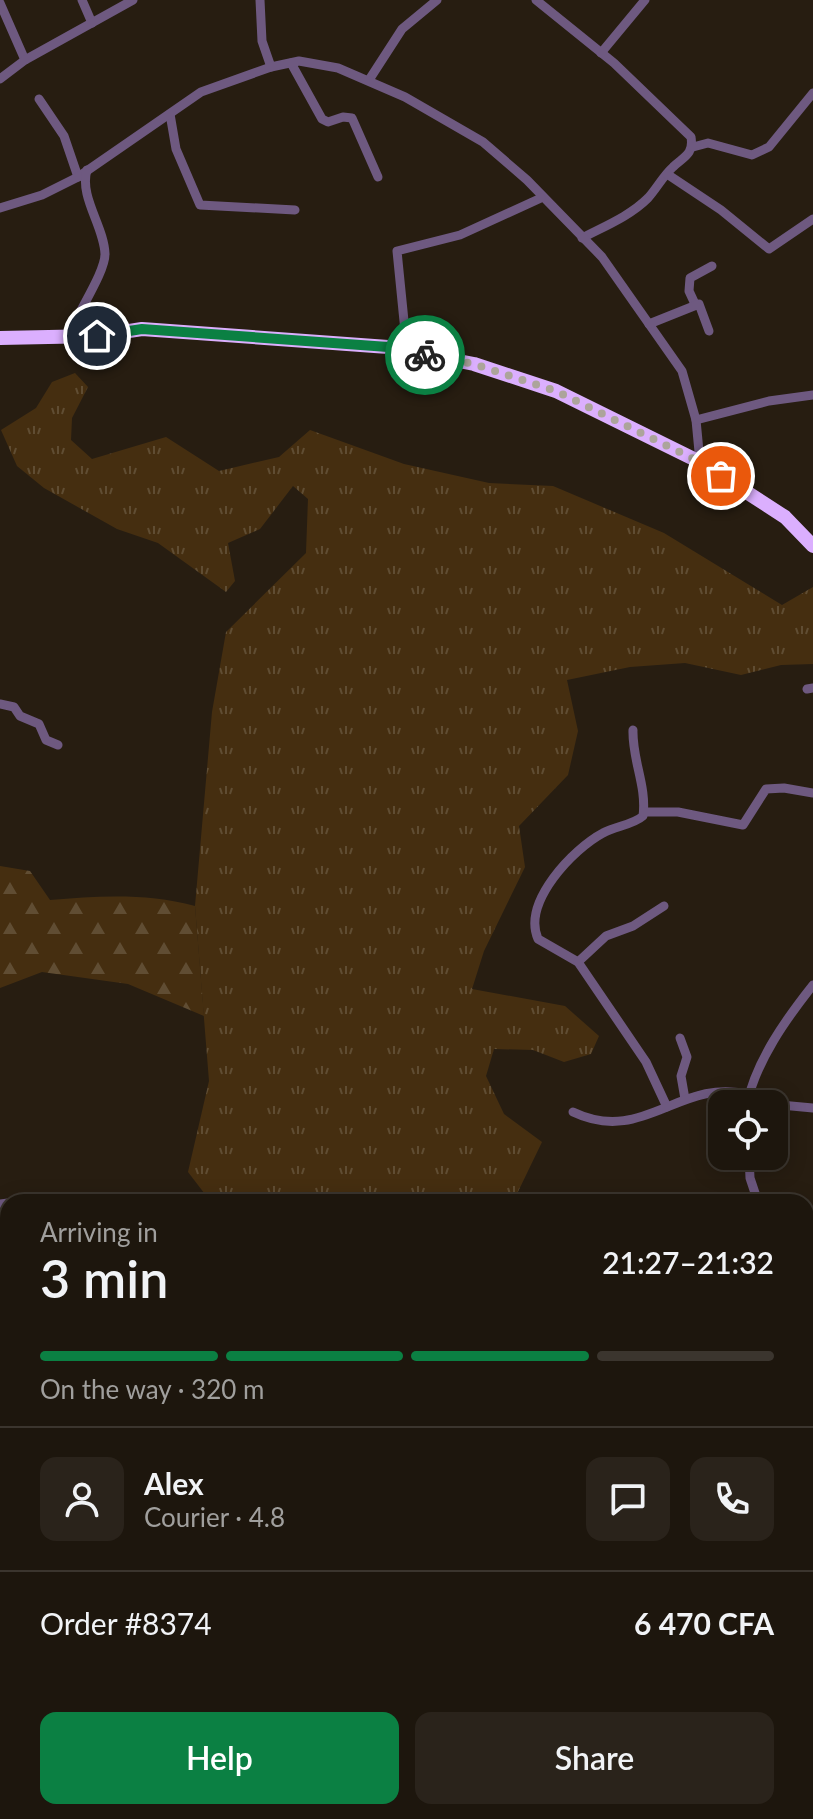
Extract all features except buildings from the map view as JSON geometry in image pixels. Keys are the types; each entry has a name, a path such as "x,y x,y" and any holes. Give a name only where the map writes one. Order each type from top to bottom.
{"highway":[{"path":"0,338 70,334 97,336 142,329 388,347 474,364 556,391 700,462 785,517 813,546"}],"street":[{"path":"82,0 92,23"},
{"path":"0,79 25,60 133,0"},
{"path":"260,0 262,41 271,67"},
{"path":"369,80 402,29 437,0"},
{"path":"536,0 647,92 691,137 693,147"},
{"path":"601,53 645,0"},
{"path":"0,3 25,60"},
{"path":"291,63 322,119 328,122 343,117 352,118 378,177"},
{"path":"0,208 42,195 78,177 201,92 271,67 317,63 369,80 483,142 520,174 602,257 682,371 696,420 700,462"},
{"path":"582,238 634,209 693,147 708,143 752,155 769,147 813,93"},
{"path":"39,99 64,136 78,177"},
{"path":"170,114 176,149 200,205 295,210"},
{"path":"70,334 105,258 102,237 83,182 87,170"},
{"path":"667,174 721,210 769,249 813,219"},
{"path":"388,347 405,331 397,251 460,235 541,198"},
{"path":"709,331 702,307 695,304 689,291 690,278 712,266"},
{"path":"649,324 695,304"},
{"path":"696,420 769,401 813,395"},
{"path":"0,704 14,707 20,716 39,724 46,740 58,745"},
{"path":"633,730 632,747 642,785 644,812 638,820 602,833 568,861 542,899 536,936 578,962 646,1062 667,1107"},
{"path":"644,812 678,812 743,825 766,789 784,788 813,793"},
{"path":"578,962 606,936 633,926 664,906"},
{"path":"752,1090 773,1043 798,1002 813,985"},
{"path":"680,1038 687,1057 681,1076 685,1099"},
{"path":"573,1112 607,1123 629,1122 685,1099 708,1095"},
{"path":"788,1105 813,1108"},
{"path":"750,1170 755,1194"}],"green space":[{"path":"75,373 88,387 72,418 71,440 92,459 166,437 219,471 279,457 310,430 404,464 489,483 553,486 664,533 782,605 813,587 813,664 781,665 741,675 685,663 630,667 567,680 578,731 568,775 519,826 525,867 484,951 472,989 565,1006 599,1036 591,1054 564,1062 533,1050 494,1049 486,1076 504,1114 542,1142 517,1194 205,1194 188,1172 209,1081 195,906 212,712 226,632 306,553 308,499 293,486 260,529 228,543 235,581 226,592 158,543 117,529 44,488 17,466 1,430 36,408 52,382"},
{"path":"0,866 30,871 50,900 141,897 195,906 204,1016 128,984 42,972 0,988"}],"way so far":[{"path":"425,355 474,364 556,391 700,462 721,476"}],"route":[{"path":"97,336 142,329 388,347 425,355"}]}
